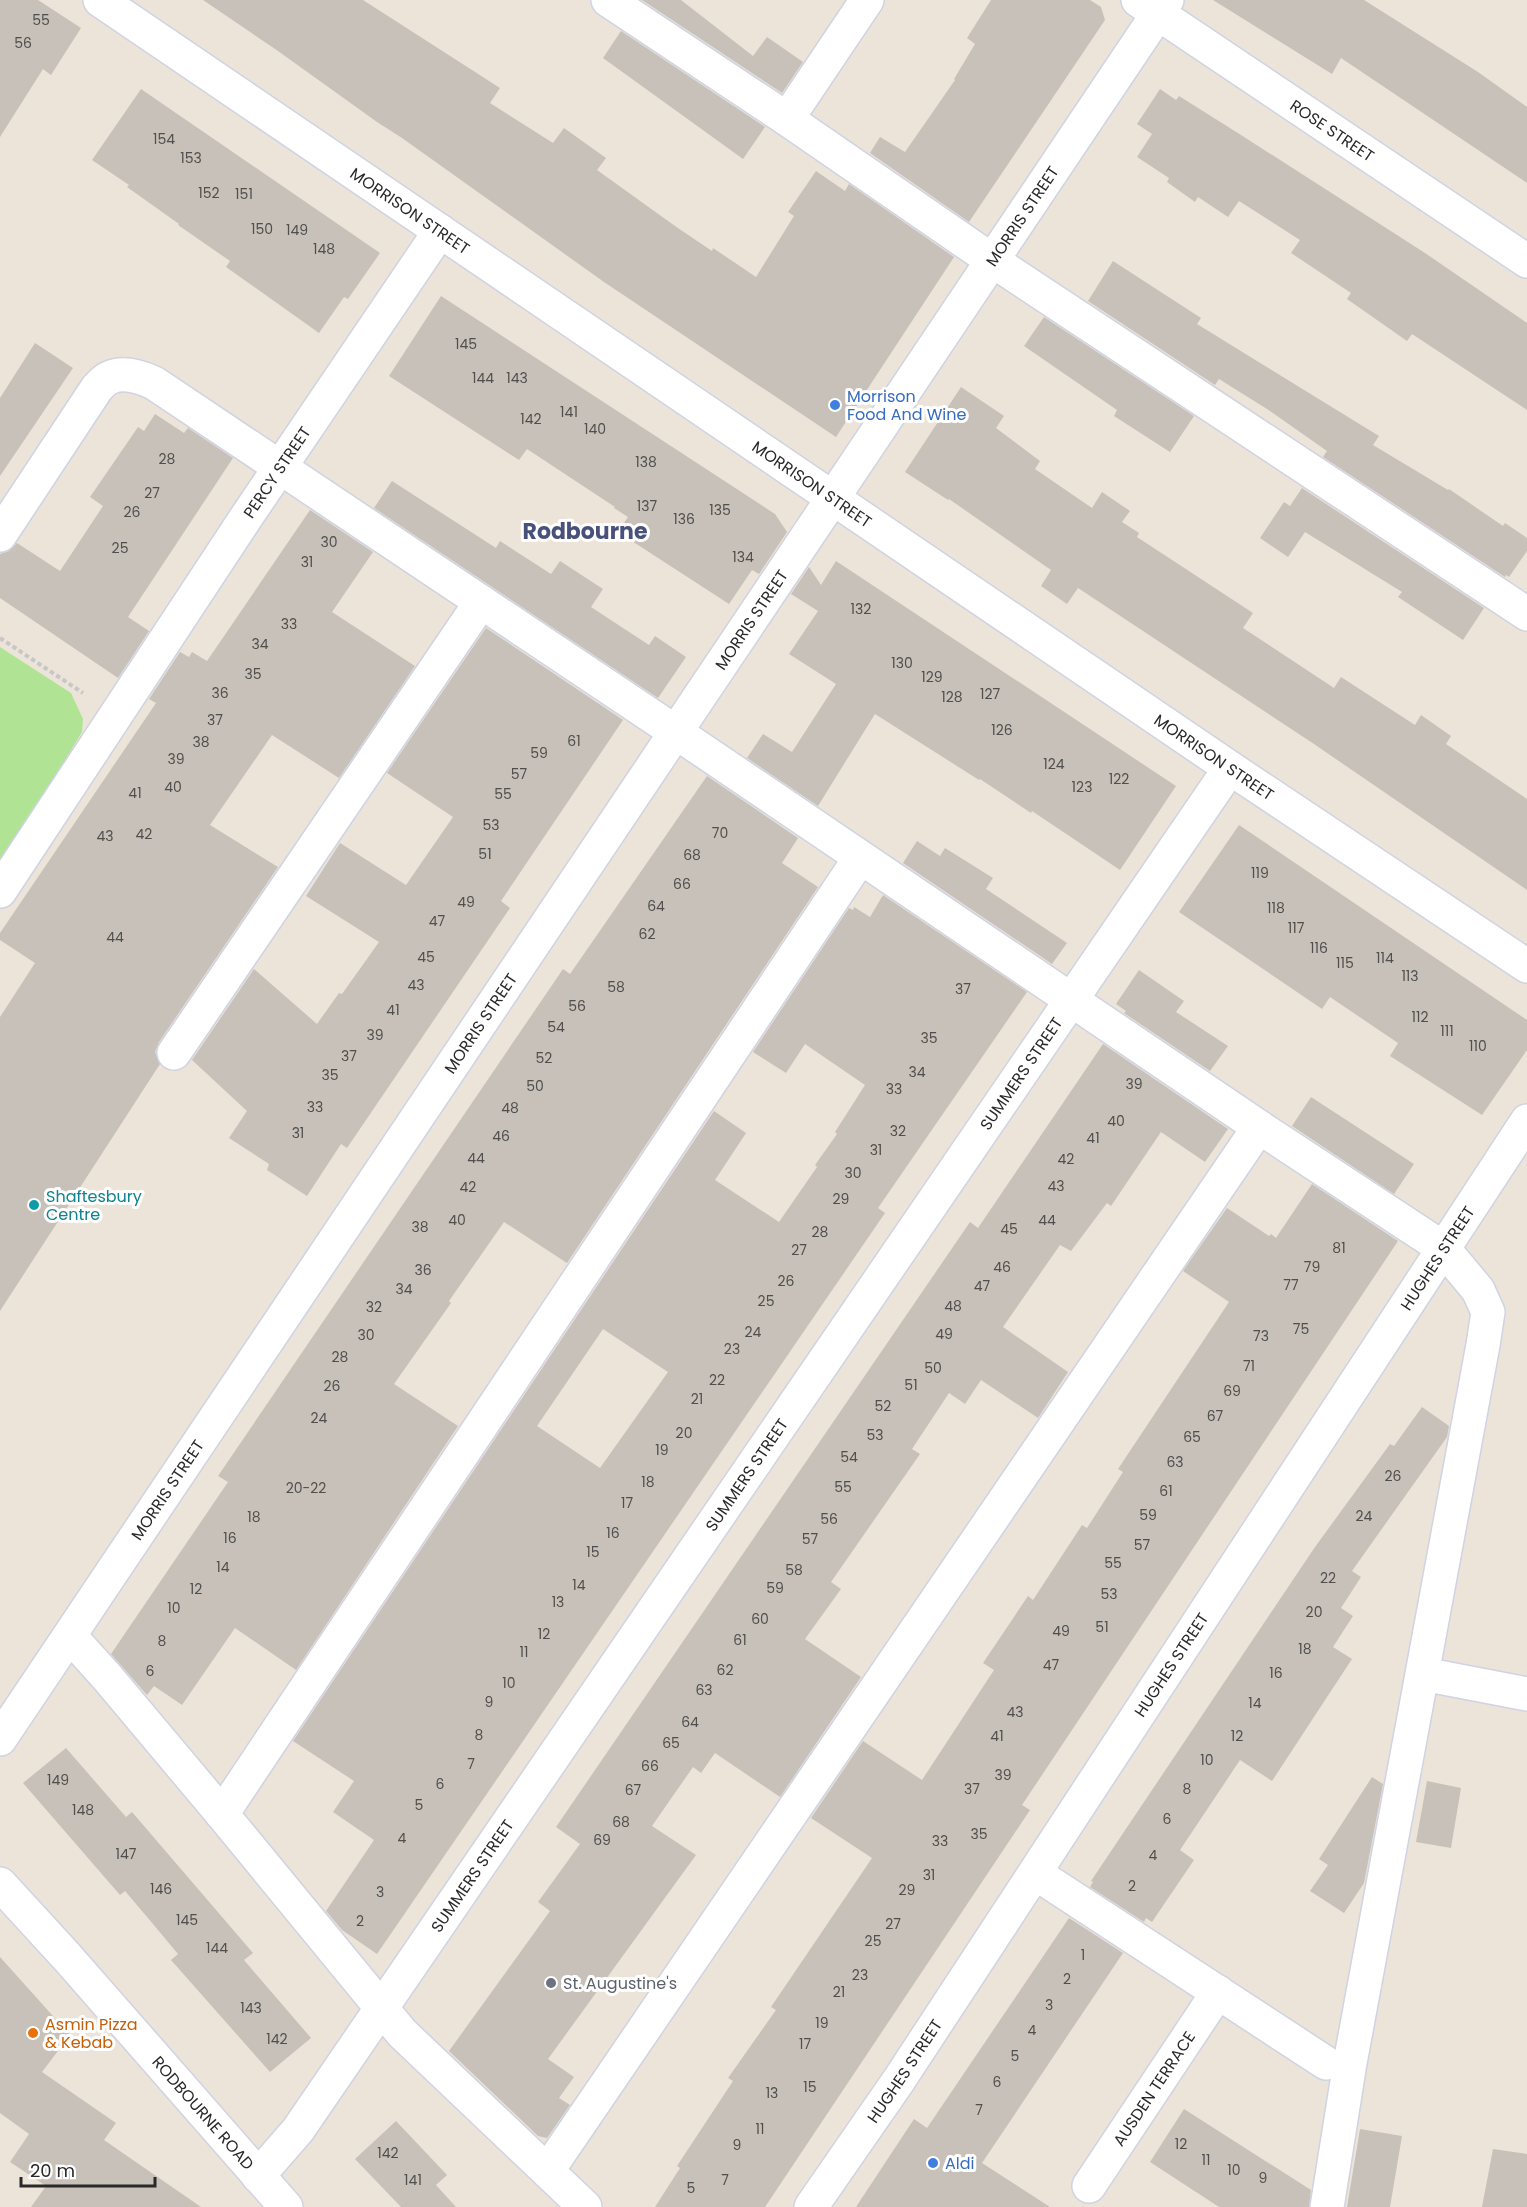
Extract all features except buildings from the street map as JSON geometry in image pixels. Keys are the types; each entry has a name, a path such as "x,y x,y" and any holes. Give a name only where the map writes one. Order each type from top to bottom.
{"street":[{"name":"MORRISON STREET","path":"100,0 1230,768 1527,966"},
{"path":"608,0 787,119 993,261 1527,614"},
{"path":"787,119 867,0"},
{"name":"ROSE STREET","path":"1155,4 1527,261"},
{"name":"MORRIS STREET","path":"0,1739 331,1237 677,733 993,261 1155,4"},
{"name":"PERCY STREET","path":"0,891 280,467 440,231"},
{"path":"0,535 97,388 109,378 122,375 139,376 154,383 1259,1127 1443,1248 1478,1290 1488,1312 1350,2063 1327,2207"},
{"path":"174,1053 481,602"},
{"name":"SUMMERS STREET","path":"258,2176 298,2130 1230,768"},
{"path":"222,1814 860,858"},
{"name":"HUGHES STREET","path":"811,2207 899,2080 1527,1121"},
{"path":"548,2170 1259,1127"},
{"path":"70,1636 222,1814 402,2032 585,2207"},
{"path":"1423,1674 1527,1694"},
{"path":"1035,1873 1326,2063"},
{"name":"RODBOURNE ROAD","path":"0,1884 286,2207"},
{"name":"AUSDEN TERRACE","path":"1089,2186 1218,1992"}],"path":[{"path":"0,638 116,715"}],"green space":[{"path":"0,647 71,693 83,719 82,732 0,867"}],"place":[{"name":"Morrison Food And Wine","path":"835,405"},
{"name":"Shaftesbury Centre","path":"34,1205"},
{"name":"St. Augustine's","path":"551,1983"},
{"name":"Asmin Pizza & Kebab","path":"33,2033"},
{"name":"Aldi","path":"933,2163"}],"district":[{"name":"Rodbourne","path":"585,531"}]}
